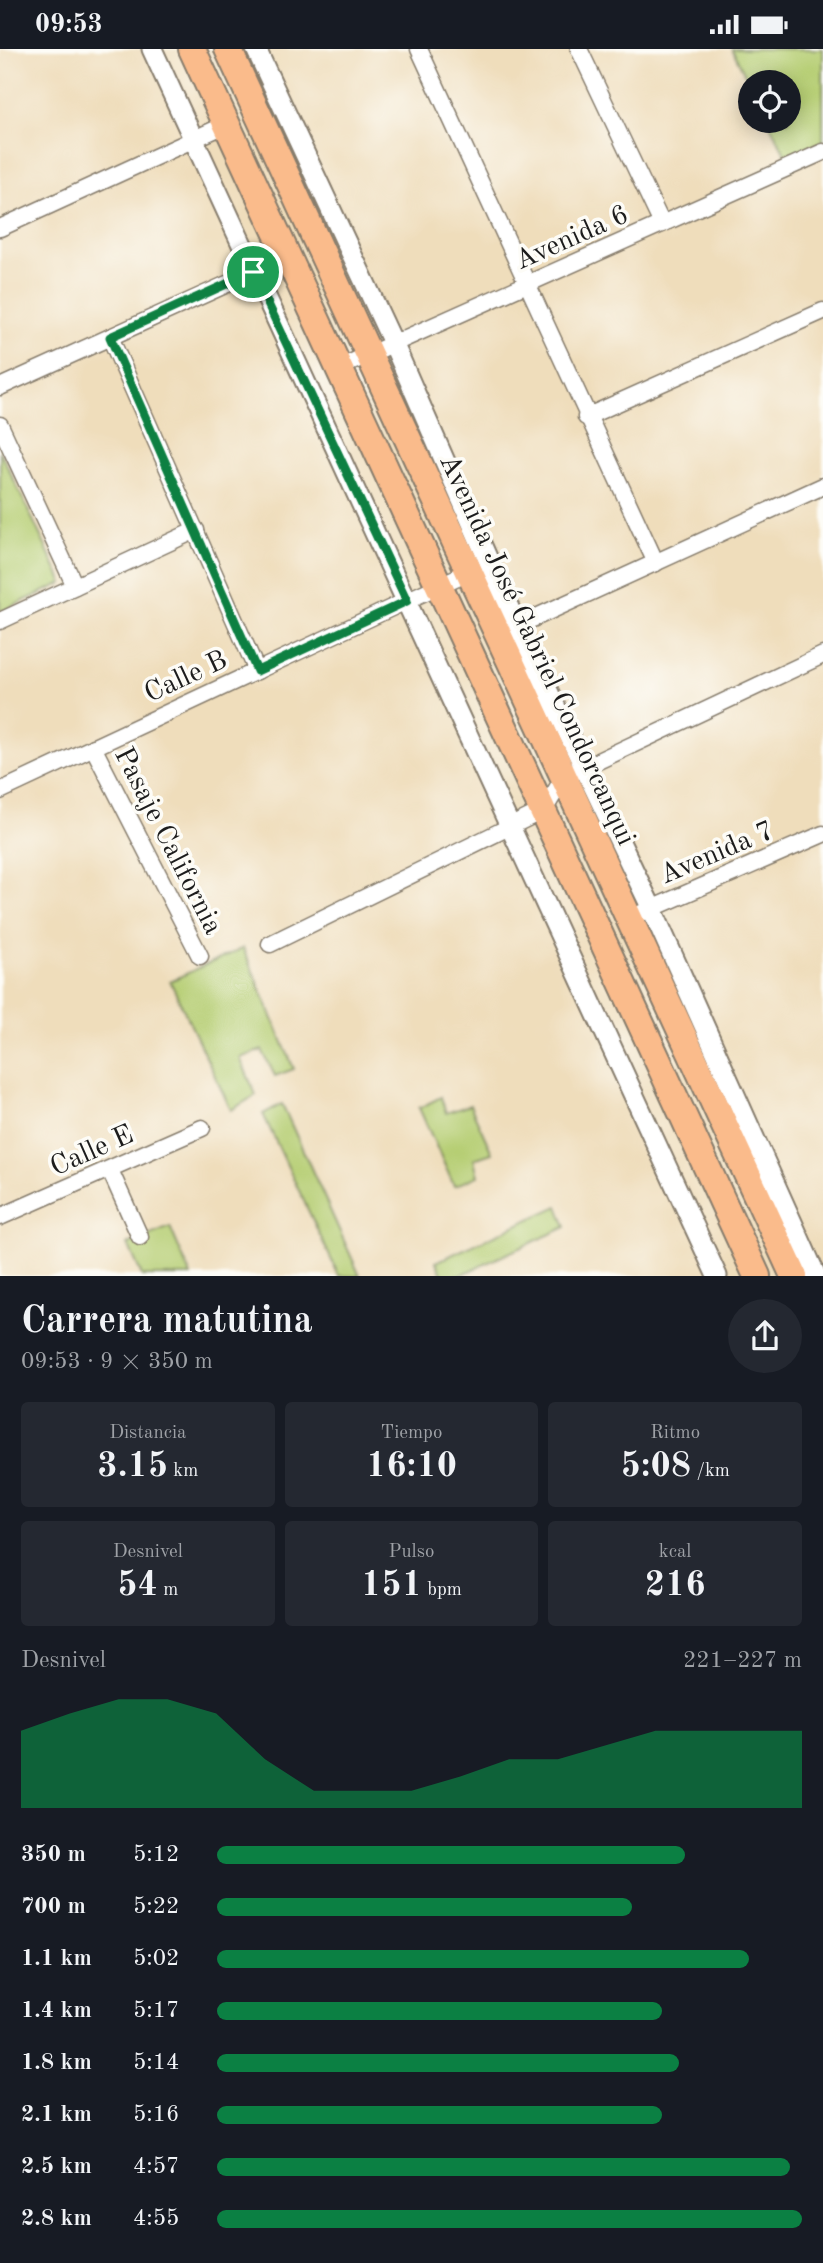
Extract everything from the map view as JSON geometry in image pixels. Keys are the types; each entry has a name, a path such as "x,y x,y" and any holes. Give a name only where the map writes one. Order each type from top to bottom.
{"highway":[{"path":"192,49 544,810 625,995 757,1276"},
{"name":"Avenida José Gabriel Condorcanqui","path":"228,49 468,572 508,631 640,913 794,1276"}],"street":[{"path":"152,49 717,1276"},
{"name":"Avenida José Gabriel Condorcanqui","path":"256,49 394,345 508,631"},
{"path":"419,49 528,284 586,417 656,563"},
{"path":"579,49 662,224"},
{"path":"0,228 227,124"},
{"name":"Avenida 6","path":"341,367 823,152"},
{"path":"0,387 289,256"},
{"path":"586,417 823,311"},
{"path":"110,337 257,671"},
{"path":"0,425 75,586"},
{"path":"508,631 823,486"},
{"path":"0,621 196,530"},
{"name":"Calle B","path":"0,790 468,572"},
{"path":"271,944 544,810 574,772 823,655"},
{"name":"Pasaje California","path":"93,747 200,956"},
{"name":"Avenida 7","path":"640,913 823,834"},
{"name":"Avenida José Gabriel Condorcanqui","path":"640,913 816,1276"},
{"name":"Calle E","path":"0,1217 202,1128"},
{"path":"110,1170 140,1237"}],"green space":[{"path":"732,49 823,49 823,141 788,159 774,133 801,133 801,70 743,70"},
{"path":"0,451 63,583 0,612"},
{"path":"243,948 294,1069 275,1076 262,1050 240,1058 256,1095 231,1110 170,981"},
{"path":"441,1097 446,1113 470,1105 492,1153 474,1159 478,1176 454,1186 419,1108"},
{"path":"282,1104 360,1276 339,1276 263,1114"},
{"path":"558,1206 566,1227 458,1276 443,1276 436,1262"},
{"path":"170,1227 191,1276 142,1276 128,1244"}],"route":[{"path":"253,272 407,601 257,671 110,337 253,272"}]}
